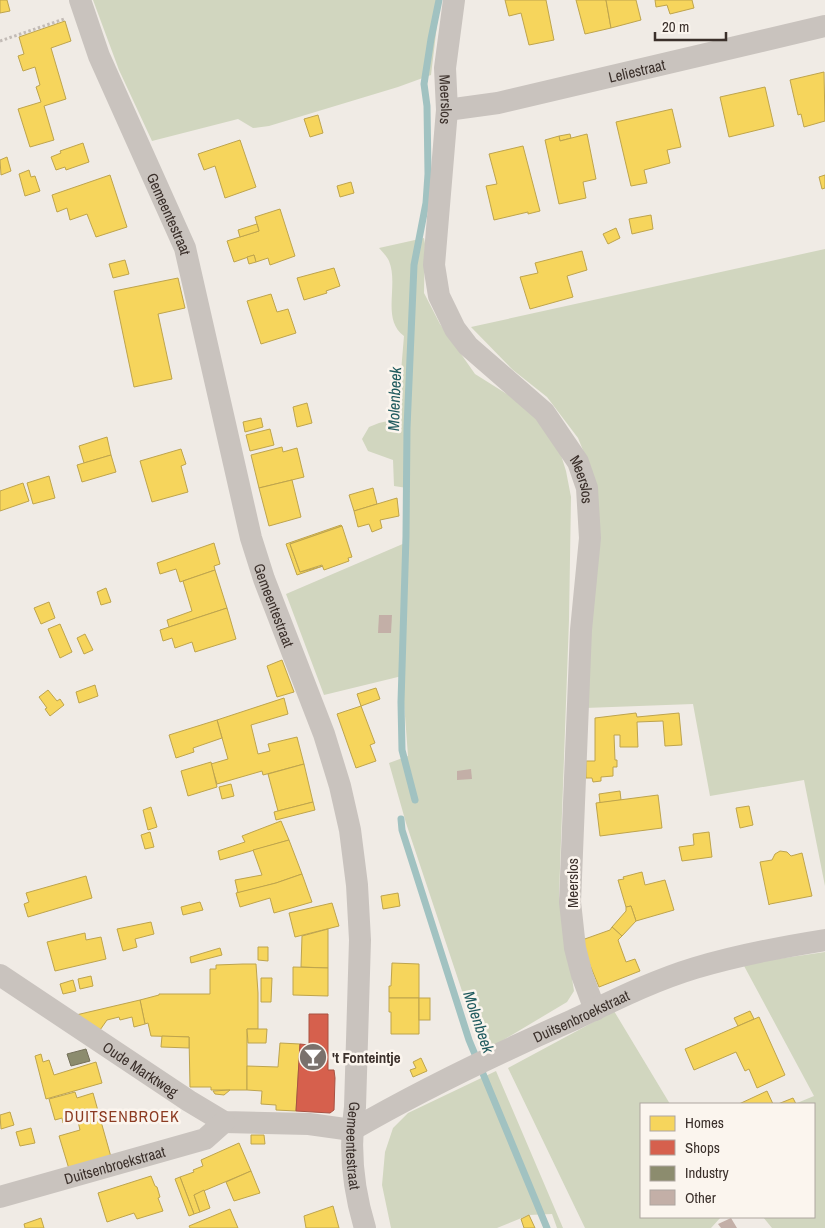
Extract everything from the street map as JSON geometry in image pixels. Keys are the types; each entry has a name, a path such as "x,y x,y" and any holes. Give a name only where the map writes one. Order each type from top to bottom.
{"street":[{"name":"Meerslos","path":"454,0 445,68 446,110 434,265 439,296 455,329 468,346 544,412 578,462 587,488 590,538 581,630 570,902 575,948 594,1010"},
{"name":"Gemeentestraat","path":"82,6 99,56 185,248 251,538 264,580 324,734 340,786 350,830 357,885 360,940 355,1107 352,1130 353,1168 365,1228"},
{"name":"Leliestraat","path":"446,110 498,103 825,26"},
{"name":"Duitsenbroekstraat","path":"352,1130 395,1105 490,1058 651,983 694,968 750,953 825,940"},
{"name":"Oude Marktweg","path":"0,975 189,1101 224,1122 309,1124 352,1130"},
{"name":"Duitsenbroekstraat","path":"0,1198 205,1139 224,1122"}],"path":[{"path":"0,41 82,6"}],"green space":[{"path":"93,0 440,0 431,75 398,87 269,126 253,128 238,119 152,141 119,70"},
{"path":"424,238 424,293 440,324 475,374 521,403 555,436 566,471 571,497 569,620 559,896 574,991 567,1002 485,1051 477,1036 406,823 389,763 408,756 402,676 324,695 286,594 405,543 407,488 394,486 393,460 368,451 362,439 369,427 397,419 404,336 397,329 393,320 392,270 385,254 379,248"},
{"path":"825,249 825,886 804,780 710,796 693,704 585,708 585,455 578,438 547,397 513,370 471,327"},
{"path":"825,952 825,1228 772,1228 764,1218 815,1218 815,1103 797,1103 814,1096 743,964"},
{"path":"614,1011 669,1103 640,1103 640,1218 720,1218 711,1228 585,1228 508,1068"},
{"path":"496,1071 563,1228 557,1228 552,1214 529,1215 497,1228 391,1228 382,1185 385,1152 393,1128 408,1113"}],"building: Homes":[{"path":"0,0 7,0 10,11 0,13"},
{"path":"505,0 546,0 554,40 529,45 521,13 509,16"},
{"path":"576,0 606,0 611,28 585,34"},
{"path":"606,0 636,0 641,20 611,28"},
{"path":"655,0 692,0 694,8 670,14 667,5 656,7"},
{"path":"65,21 71,41 51,48 66,99 44,106 54,140 30,147 18,109 41,102 36,87 40,85 35,67 23,71 18,56 24,54 19,37"},
{"path":"824,72 825,121 804,127 801,114 798,115 790,80"},
{"path":"765,87 774,126 729,137 720,97"},
{"path":"672,109 681,147 667,150 670,163 644,170 647,183 631,186 616,122"},
{"path":"318,115 323,133 310,137 304,119"},
{"path":"570,134 571,138 560,141 559,136"},
{"path":"587,134 596,179 583,182 586,198 559,204 545,140 559,136 560,141"},
{"path":"240,140 256,187 225,198 215,166 204,170 198,154"},
{"path":"83,143 89,162 66,170 65,167 56,170 51,157 61,153 60,151"},
{"path":"523,146 540,211 494,220 486,186 497,184 489,154"},
{"path":"7,157 11,171 1,175 0,160"},
{"path":"29,170 31,177 35,176 40,191 25,196 19,174"},
{"path":"110,175 127,227 96,237 87,214 70,220 67,208 57,212 52,195"},
{"path":"825,175 825,188 822,189 819,177"},
{"path":"351,182 354,193 340,197 337,186"},
{"path":"280,209 295,256 270,265 268,258 256,262 254,255 234,262 227,241 259,231 255,217"},
{"path":"651,215 653,229 632,234 629,219"},
{"path":"257,224 259,231 240,237 238,230"},
{"path":"616,228 620,238 608,244 603,234"},
{"path":"582,251 587,270 567,276 573,297 530,309 520,277 538,273 535,263"},
{"path":"254,255 256,262 249,264 247,257"},
{"path":"125,260 129,274 113,278 109,264"},
{"path":"334,268 340,286 326,291 327,293 304,300 297,278"},
{"path":"178,278 185,308 158,314 172,379 134,387 114,291"},
{"path":"271,294 277,312 288,309 296,333 261,344 247,301"},
{"path":"307,403 312,423 297,427 293,407"},
{"path":"261,418 263,427 245,432 243,422"},
{"path":"270,429 274,445 250,451 246,435"},
{"path":"107,437 111,455 84,463 79,446"},
{"path":"282,447 283,452 297,448 304,477 259,488 251,455"},
{"path":"181,449 186,464 181,466 188,492 152,502 140,461"},
{"path":"111,455 116,472 82,482 77,465"},
{"path":"49,476 55,498 33,504 27,483"},
{"path":"292,480 301,517 269,526 259,488"},
{"path":"23,483 29,501 0,511 0,491"},
{"path":"373,488 377,504 354,511 349,495"},
{"path":"397,498 399,516 380,520 382,528 372,532 369,524 358,527 354,511"},
{"path":"341,525 290,544 300,572 323,566 297,575 286,544"},
{"path":"342,526 352,557 348,558 349,561 324,570 322,565 300,572 290,544"},
{"path":"214,543 220,564 214,566 215,570 180,582 176,569 160,574 157,563"},
{"path":"215,570 227,608 169,627 167,620 192,611 183,581"},
{"path":"106,588 111,602 101,605 97,592"},
{"path":"49,602 55,618 41,624 34,608"},
{"path":"227,608 236,639 195,652 192,642 175,648 172,638 163,641 160,630"},
{"path":"60,624 72,652 60,658 48,629"},
{"path":"85,634 93,650 84,654 77,638"},
{"path":"282,660 294,692 277,697 267,666"},
{"path":"95,685 98,696 79,703 76,692"},
{"path":"376,688 380,699 361,706 357,694"},
{"path":"48,690 57,701 60,699 64,705 50,716 39,697"},
{"path":"284,698 288,714 251,725 258,754 270,751 268,744 297,737 304,764 263,775 262,771 217,784 211,764 228,759 217,720"},
{"path":"361,706 375,743 370,745 376,761 356,768 337,714"},
{"path":"636,713 637,717 679,713 682,745 665,746 663,721 637,722 638,747 620,747 620,735 614,735 617,767 613,767 613,776 601,777 601,781 593,782 592,778 586,778 586,761 595,761 595,718"},
{"path":"217,720 222,738 193,748 194,752 176,758 169,735"},
{"path":"211,762 217,787 188,796 181,771"},
{"path":"304,764 313,802 278,811 268,774"},
{"path":"231,784 234,796 222,799 219,787"},
{"path":"620,791 621,800 600,803 599,794"},
{"path":"658,795 662,828 600,836 596,803"},
{"path":"313,802 315,810 276,820 274,812"},
{"path":"749,806 753,825 740,828 736,808"},
{"path":"151,807 157,827 148,830 143,810"},
{"path":"281,821 289,840 220,860 218,851 245,842 242,836"},
{"path":"150,832 154,847 145,849 141,835"},
{"path":"709,832 712,857 682,861 679,847 694,845 693,834"},
{"path":"289,840 302,874 238,893 235,880 262,875 253,850"},
{"path":"780,851 787,852 791,856 802,853 812,896 769,905 760,862 772,860 775,854"},
{"path":"642,872 645,885 665,880 674,910 636,921 631,906 626,907 618,880"},
{"path":"302,874 312,902 274,913 270,898 240,907 236,893"},
{"path":"86,876 92,898 28,917 24,904 29,902 26,893"},
{"path":"398,893 400,906 383,909 381,896"},
{"path":"200,902 203,910 183,915 181,907"},
{"path":"332,903 339,926 295,937 289,913"},
{"path":"631,906 636,921 622,936 612,927 626,911 626,907"},
{"path":"151,922 154,934 135,939 137,947 123,951 117,929"},
{"path":"612,927 622,936 618,940 626,962 635,959 640,971 599,987 585,953 582,940 610,930"},
{"path":"328,929 328,968 301,967 302,936"},
{"path":"85,933 86,940 101,937 106,959 55,971 47,942"},
{"path":"258,947 268,947 268,961 258,960"},
{"path":"220,948 222,955 191,963 190,957"},
{"path":"392,963 419,964 419,998 389,998"},
{"path":"256,964 258,1029 247,1029 247,1090 211,1090 211,1087 190,1087 189,1037 151,1036 148,1023 145,1024 140,1000 159,994 210,994 210,969 216,969 216,965"},
{"path":"293,967 328,968 328,996 293,995"},
{"path":"91,976 93,986 80,989 78,979"},
{"path":"261,978 272,978 271,1002 261,1002"},
{"path":"73,980 76,991 63,994 60,984"},
{"path":"389,998 419,998 419,1034 391,1034"},
{"path":"419,998 430,998 430,1020 419,1020"},
{"path":"140,1000 145,1024 134,1027 132,1017 120,1020 119,1017 107,1020 100,1030 76,1015"},
{"path":"750,1011 754,1019 738,1026 734,1018"},
{"path":"759,1017 785,1075 757,1088 749,1069 745,1071 736,1052 694,1070 685,1049"},
{"path":"247,1029 267,1029 266,1043 248,1043"},
{"path":"162,1036 189,1037 189,1048 161,1047"},
{"path":"280,1043 300,1044 296,1111 276,1110 276,1105 261,1104 262,1091 247,1090 247,1066 278,1067"},
{"path":"41,1054 43,1062 49,1060 54,1075 96,1062 102,1083 46,1099 35,1056"},
{"path":"421,1058 427,1071 413,1077 410,1070 416,1068 413,1062"},
{"path":"230,1090 224,1095 215,1094 213,1091"},
{"path":"767,1091 773,1103 741,1103"},
{"path":"75,1092 77,1098 93,1093 111,1157 69,1169 59,1136 80,1130 77,1117 63,1123 62,1118 55,1120 49,1099"},
{"path":"793,1098 796,1103 780,1103"},
{"path":"10,1112 14,1125 1,1129 0,1115"},
{"path":"31,1128 35,1143 20,1146 16,1132"},
{"path":"251,1135 264,1135 265,1144 251,1144"},
{"path":"239,1143 251,1171 194,1195 200,1212 194,1214 180,1177 194,1172 193,1170 203,1166 201,1160"},
{"path":"251,1171 260,1193 234,1201 226,1182"},
{"path":"151,1176 157,1187 160,1197 158,1198 163,1211 137,1219 134,1213 107,1222 98,1193"},
{"path":"180,1177 194,1214 189,1216 175,1179"},
{"path":"204,1190 210,1208 200,1212 194,1195"},
{"path":"333,1206 339,1228 306,1228 304,1216"},
{"path":"230,1209 238,1228 190,1228 189,1226"},
{"path":"529,1215 535,1228 524,1228 521,1219"},
{"path":"41,1218 44,1228 25,1228 24,1224"}],"building: Shops":[{"name":"'t Fonteintje","path":"309,1014 328,1014 328,1070 334,1070 335,1078 334,1110 330,1113 296,1111 300,1044 309,1045"}],"building: Industry":[{"path":"86,1049 90,1061 71,1066 67,1054"}],"building: Other":[{"path":"379,615 392,615 391,633 378,633"},
{"path":"471,769 472,779 457,780 457,771"},
{"path":"731,1218 737,1228 721,1228 718,1224"}],"waterway":[{"name":"Molenbeek","path":"415,800 402,750 401,702 407,428 414,265 426,203 428,174 427,106 424,84 439,0"},
{"name":"Molenbeek","path":"401,819 402,830 469,1040 547,1228"}],"place":[{"name":"'t Fonteintje","path":"313,1057"}],"district":[{"name":"DUITSENBROEK","path":"122,1116"}]}
